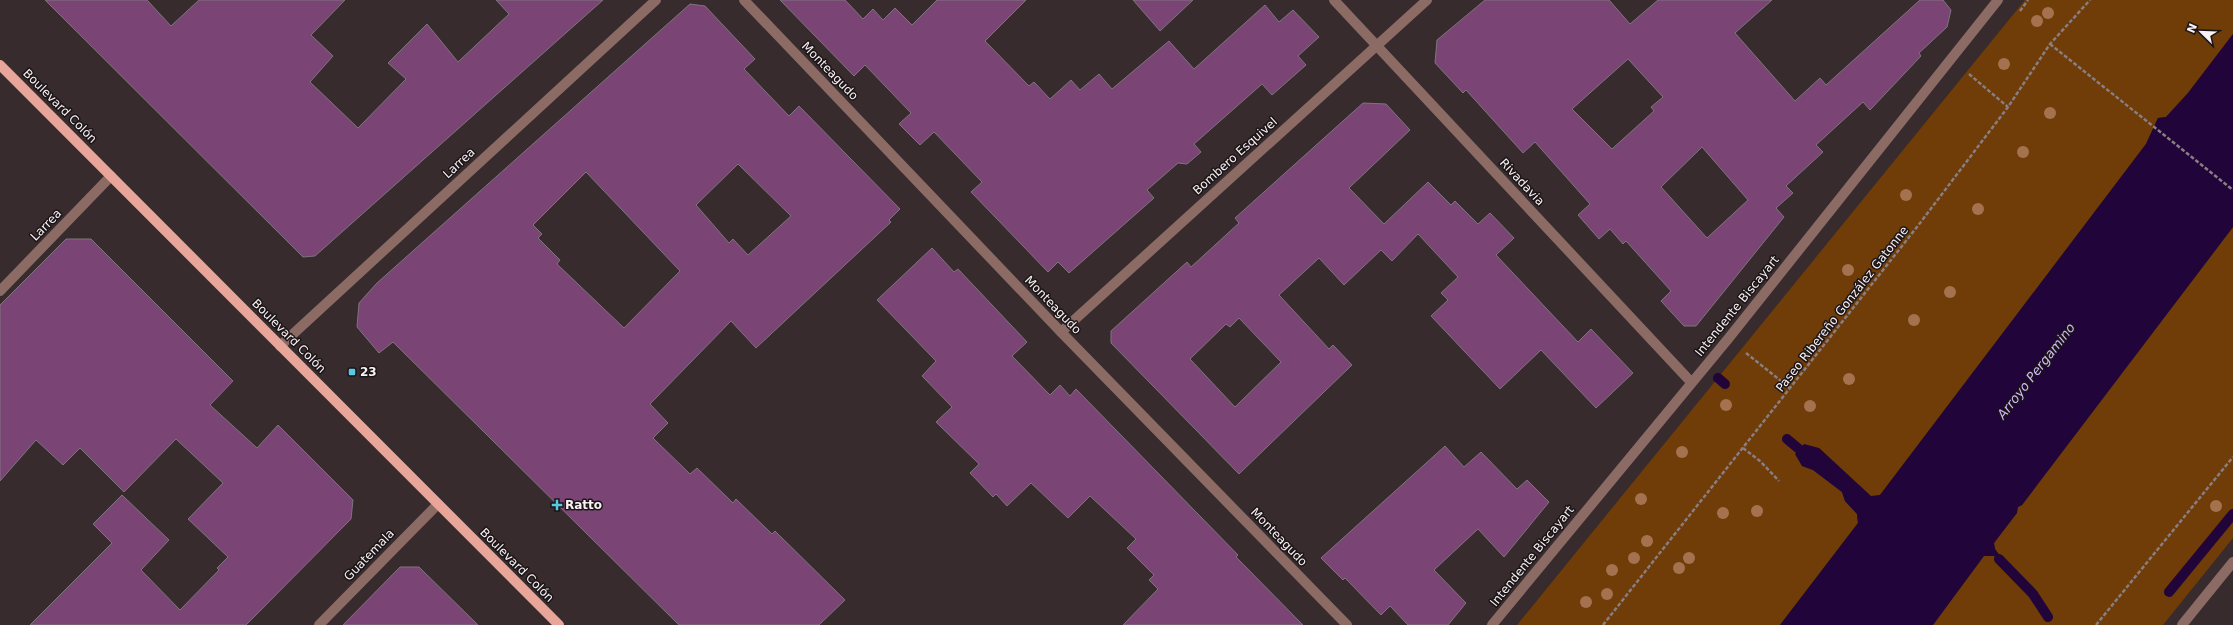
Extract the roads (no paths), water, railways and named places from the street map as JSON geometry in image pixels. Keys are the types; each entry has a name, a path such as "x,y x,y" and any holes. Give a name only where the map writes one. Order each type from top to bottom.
{"main road":[{"name":"Boulevard Colón","path":"0,65 559,625"}],"street":[{"name":"Larrea","path":"280,346 656,0"},
{"name":"Monteagudo","path":"744,0 1061,332 1347,625"},
{"name":"Rivadavia","path":"1334,0 1691,382"},
{"name":"Bombero Esquivel","path":"1061,332 1427,0"},
{"name":"Intendente Biscayart","path":"1492,625 1728,339 1994,2"},
{"name":"Larrea","path":"0,291 111,176"},
{"name":"Guatemala","path":"319,625 438,504"},
{"path":"2182,625 2233,562"}],"water":[{"name":"Arroyo Pergamino","path":"2233,34 2233,227 2022,505 2018,507 2017,513 1994,543 1995,549 2001,557 1998,560 1994,556 1984,556 1933,625 1780,625 1858,523 1857,514 1845,501 1842,492 1813,470 1802,466 1795,454 1804,444 1819,448 1871,496 1880,495 2146,144 2158,118 2166,117 2188,93"}],"waterway":[{"path":"1718,378 1725,384"},
{"path":"1787,439 1799,449"},
{"path":"2169,592 2233,514"},
{"path":"1999,559 2033,594 2048,617"}],"place":[{"name":"23","path":"352,372"},
{"name":"Ratto","path":"557,505"}]}
